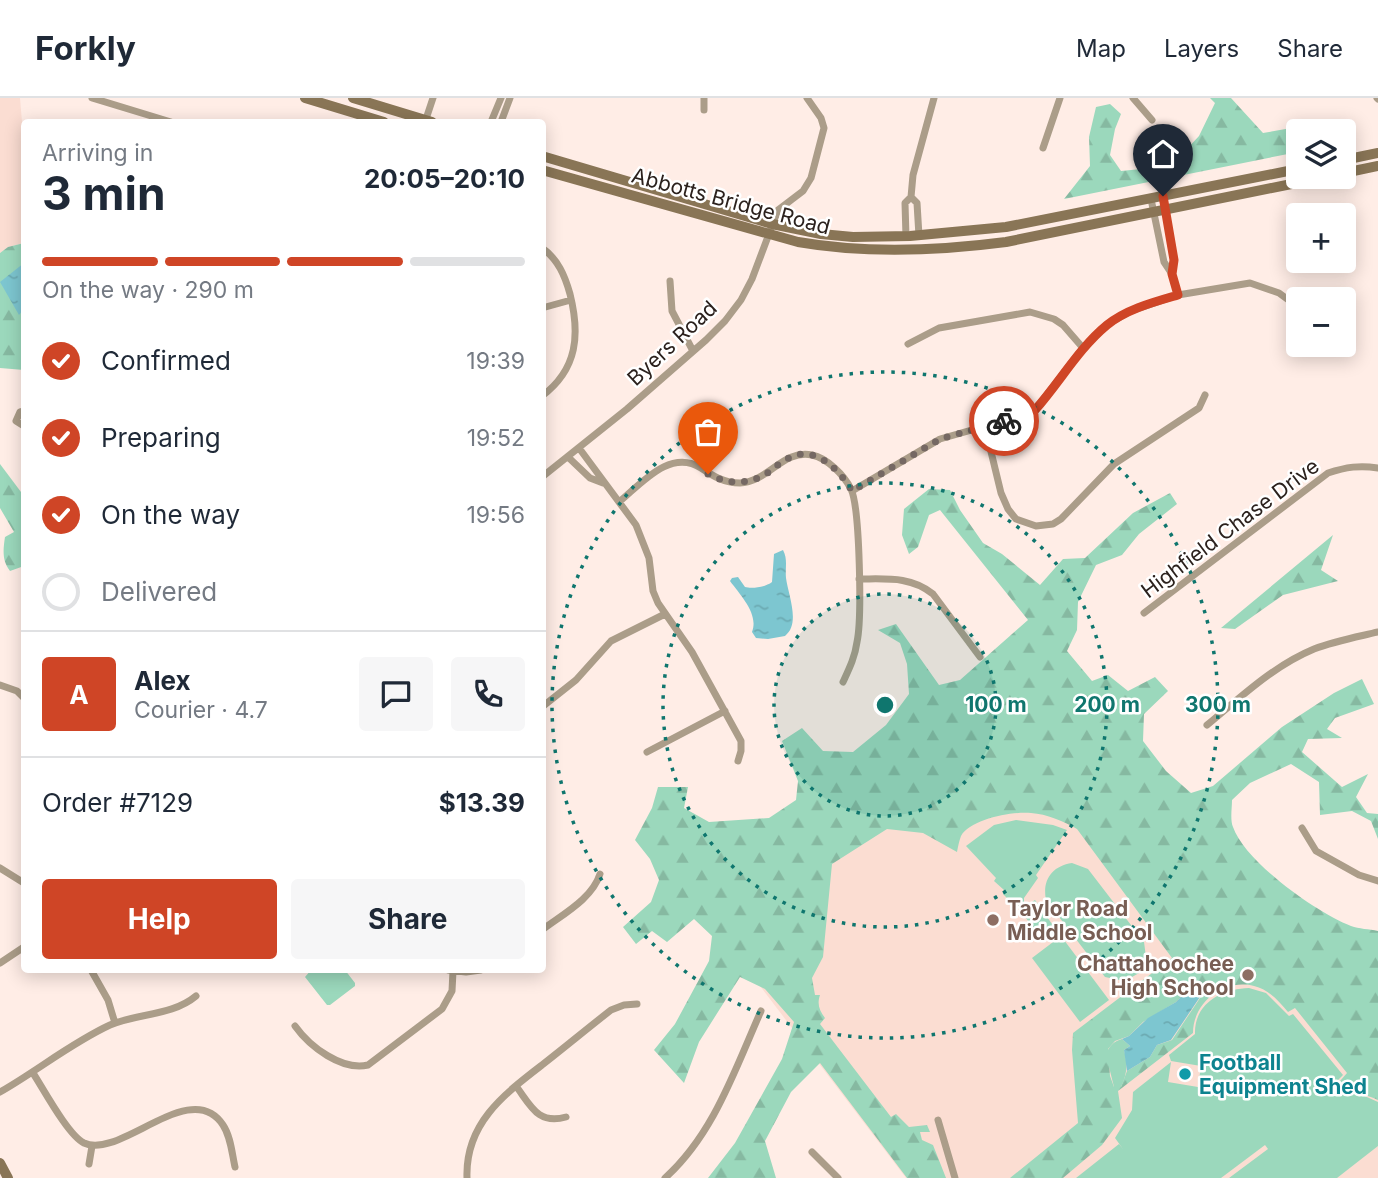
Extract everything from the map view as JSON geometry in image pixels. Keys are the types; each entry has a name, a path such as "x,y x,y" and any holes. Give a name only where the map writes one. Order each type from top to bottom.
{"main road":[{"path":"305,98 374,119"},
{"path":"353,98 418,119"},
{"path":"1356,158 1378,153"},
{"name":"Abbotts Bridge Road","path":"546,157 828,247 898,250 1006,242 1286,185"},
{"path":"1356,171 1378,166"},
{"name":"Abbotts Bridge Road","path":"546,171 771,229 842,236 906,237 1025,224 1286,171"},
{"path":"0,1163 8,1178"}],"street":[{"path":"92,98 147,119"},
{"path":"428,119 433,98"},
{"path":"492,119 501,98"},
{"path":"502,119 510,98"},
{"path":"704,98 704,110"},
{"name":"Byers Road","path":"546,474 692,351 725,321 741,300 752,279 778,210 807,186 824,132 821,118 807,98"},
{"path":"906,237 905,203 911,197 913,175 934,98"},
{"path":"1043,148 1060,98"},
{"path":"1133,98 1152,120"},
{"path":"1163,196 1174,260 1172,274"},
{"path":"911,197 917,203 919,236"},
{"path":"1151,199 1164,262 1172,274 1178,295"},
{"path":"546,252 561,269 571,300 577,333 573,353 560,379 546,392"},
{"path":"670,281 672,311 692,351"},
{"path":"852,491 940,439 1035,410 1083,348 1108,324 1131,311 1178,295 1250,283 1286,298"},
{"path":"546,307 571,300"},
{"path":"908,344 939,328 1030,312 1054,319 1063,325 1083,348"},
{"path":"985,427 1001,493 1008,509 1016,519 1036,526 1053,524 1114,464 1199,408 1205,395"},
{"path":"579,448 620,502 644,540 653,591 665,614 692,652 741,741 738,761"},
{"path":"620,502 659,469 672,463 691,463 718,479 740,482 759,478 786,459 804,454 822,458 841,474 852,491 856,513 858,642 843,682"},
{"path":"568,457 590,478 603,483"},
{"name":"Highfield Chase Drive","path":"1144,613 1328,474 1345,467 1378,468"},
{"path":"859,579 903,580 924,587 933,594 980,657"},
{"path":"546,704 576,680 611,641 665,614"},
{"path":"1207,725 1266,677 1298,657 1335,642 1378,632"},
{"path":"0,685 21,695"},
{"path":"647,752 725,711"},
{"path":"1302,828 1317,851 1359,874 1378,881"},
{"path":"0,868 21,881"},
{"path":"546,927 587,896 596,885 600,874"},
{"path":"0,963 21,949"},
{"path":"93,973 104,991 115,1023"},
{"path":"295,1026 302,1037 340,1063 354,1067 369,1065 442,1009 452,991 450,973"},
{"path":"0,1092 91,1034 115,1023 178,1007 197,996"},
{"path":"467,1178 468,1158 477,1129 493,1106 611,1010 637,1004"},
{"path":"665,1178 704,1133 761,1011"},
{"path":"33,1073 72,1132 81,1141 92,1146 108,1145 146,1125 198,1110 215,1117 223,1125 235,1167"},
{"path":"516,1086 543,1118 555,1120 566,1117"},
{"path":"939,1120 955,1178"},
{"path":"89,1164 92,1146"},
{"path":"812,1152 838,1178"}],"shaded area":[{"path":"0,98 20,98 21,244 8,247 0,253"},
{"name":"Taylor Road Middle School","path":"1069,659 1378,1054 1378,1178 906,1178 719,932"}],"green space":[{"path":"1210,98 1231,98 1263,133 1286,129 1286,154 1064,199 1090,166 1089,137 1096,107 1110,104 1121,114 1110,155 1121,171 1171,166 1199,136 1215,103"},
{"path":"21,244 21,370 0,368 0,253 8,247"},
{"path":"0,464 21,492 21,567 10,571 4,559 4,546 5,537 14,532 0,508"},
{"path":"929,489 950,490 983,543 1002,554 1040,585 1063,559 1085,558 1133,513 1170,493 1177,504 1139,534 1122,555 1096,565 1078,602 1077,630 1067,651 1092,681 1108,675 1128,691 1155,677 1168,691 1144,714 1143,741 1166,771 1191,793 1213,786 1282,727 1334,693 1362,679 1374,704 1335,718 1327,729 1342,738 1308,739 1302,752 1342,787 1368,774 1356,797 1367,813 1378,814 1378,839 1371,821 1352,811 1320,815 1319,782 1291,764 1250,783 1232,800 1231,817 1240,841 1284,885 1337,919 1354,927 1378,931 1378,1100 1352,1090 1340,1081 1347,1073 1295,1008 1288,1012 1273,996 1254,986 1231,986 1221,989 1204,1003 1194,1022 1193,1033 1118,1091 1122,1118 1102,1145 1063,1178 1010,1178 1078,1123 1073,1033 1172,958 1077,829 1043,815 1014,813 973,825 961,836 957,852 923,833 887,829 832,864 823,957 812,978 815,995 820,995 819,1007 825,1018 820,1024 891,1117 896,1114 909,1127 927,1125 930,1132 920,1132 922,1140 933,1145 946,1178 907,1178 820,1063 791,1092 765,1141 776,1178 708,1178 735,1143 782,1059 794,1022 765,989 740,977 699,1042 684,1083 654,1050 675,1024 709,961 712,936 694,919 667,942 652,931 636,944 623,927 651,902 659,880 650,859 635,840 652,808 658,787 688,787 684,808 709,822 769,818 796,800 798,781 782,741 802,728 823,751 853,752 886,725 909,694 907,664 900,643 878,630 896,624 939,685 960,680 1028,620 940,510 929,515 918,547 909,554 902,535 904,509","holes":["1197,981 1206,989 1172,1040 1157,1045 1150,1057 1127,1071 1121,1087 1114,1087 1110,1076 1108,1049 1115,1041 1129,1036 1143,1022 1176,1002"]},
{"path":"1333,535 1321,570 1338,581 1283,595 1235,629 1221,628"},
{"path":"1016,820 1053,825 1067,830 1036,875 1038,878 1024,898 1024,905 1015,906 994,881 996,878 966,846 994,825"},
{"path":"1072,863 1088,869 1144,942 1146,957 1139,973 1125,981 1105,977 1046,900 1046,886 1050,875 1059,867"},
{"path":"1035,900 1057,931 1043,941 1020,910"},
{"path":"1061,936 1109,1000 1080,1022 1032,958"},
{"path":"308,973 347,973 355,986 327,1005 305,977"},
{"path":"1249,988 1266,993 1289,1016 1293,1014 1343,1075 1337,1081 1346,1091 1378,1102 1378,1146 1337,1178 1229,1178 1268,1149 1265,1145 1221,1178 1076,1178 1119,1144 1123,1149 1115,1138 1132,1110 1133,1092 1171,1062 1168,1082 1198,1087 1201,1066 1171,1061 1169,1055 1195,1034 1199,1014 1212,1000 1229,991"},
{"path":"1122,1039 1130,1046 1124,1050 1126,1074 1121,1087 1114,1087 1106,1055 1116,1041"}],"water":[{"path":"21,265 19,315 0,282"},
{"path":"783,550 793,617 790,631 785,636 756,638 752,632 754,625 751,612 730,581 738,577 748,588 769,584 772,582 774,554"},
{"path":"1197,981 1206,988 1171,1040 1157,1045 1150,1057 1127,1071 1124,1050 1130,1046 1122,1039 1148,1018 1176,1002"}],"way so far":[{"path":"708,474 729,482 749,481 768,473 786,459 804,454 813,455 822,458 841,474 852,491 940,439 1004,421"}],"place":[{"name":"Taylor Road Middle School","path":"993,920"},
{"name":"Chattahoochee High School","path":"1248,975"},
{"name":"Football Equipment Shed","path":"1185,1074"}],"route":[{"path":"1004,421 1035,410 1083,348 1108,324 1131,311 1178,295 1172,274 1174,260 1163,196"}]}
